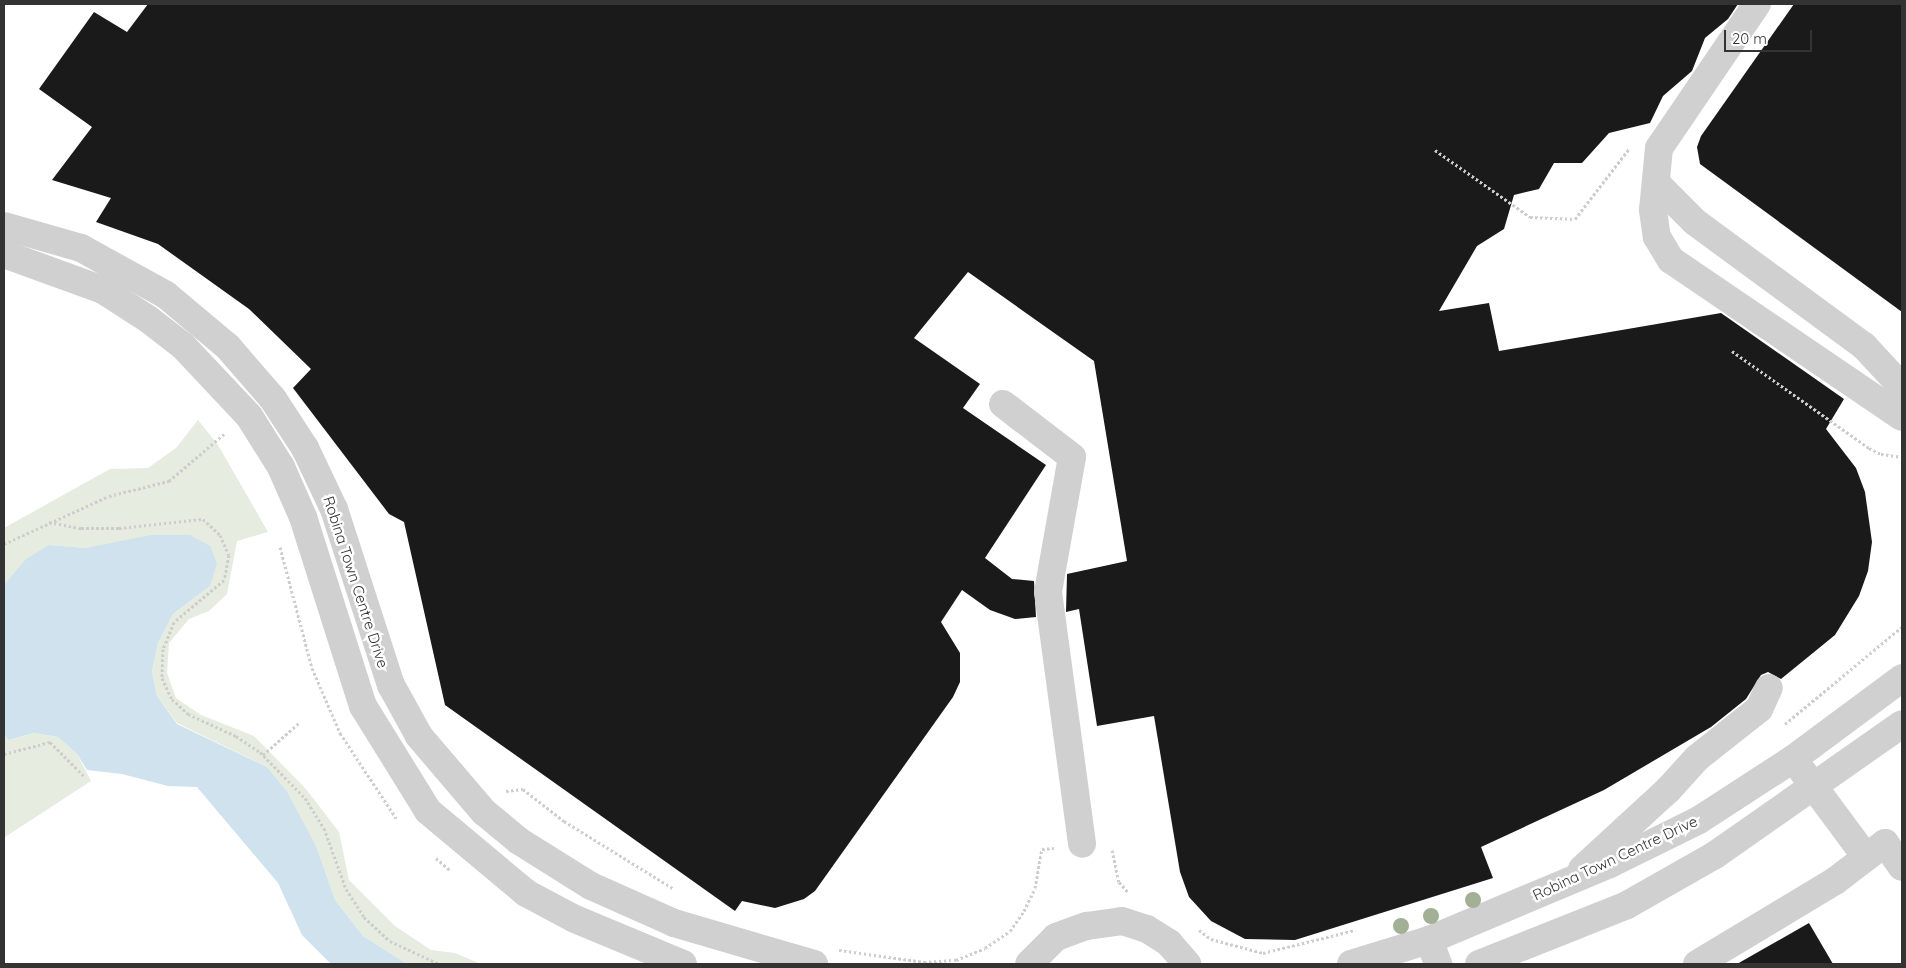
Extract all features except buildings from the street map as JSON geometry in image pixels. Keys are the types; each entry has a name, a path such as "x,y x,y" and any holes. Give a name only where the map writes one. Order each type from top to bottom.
{"street":[{"path":"1757,4 1659,148 1653,210 1657,237 1672,260 1902,417"},
{"path":"1656,183 1695,222 1864,346 1902,387"},
{"name":"Robina Town Centre Drive","path":"4,226 81,248 166,295 228,347 260,384 292,426 325,487 391,685 419,736 484,812 549,861 591,886 674,923 814,964"},
{"name":"Robina Town Centre Drive","path":"4,254 103,290 184,346 235,399 267,442 303,517 352,679 381,738 428,811 526,893 575,919 683,964"},
{"path":"1003,404 1072,457 1048,592 1082,844"},
{"name":"Robina Town Centre Drive","path":"1351,964 1434,952 1568,882 1699,820 1793,759 1902,678"},
{"path":"1568,882 1668,790 1697,758 1760,709 1768,688"},
{"path":"1479,964 1627,905 1715,855 1902,724"},
{"path":"1793,759 1815,786 1866,858"},
{"path":"1697,964 1834,881 1885,843 1902,867"},
{"path":"526,893 549,861"},
{"path":"1029,964 1056,937 1087,926 1122,921 1147,929 1170,944 1187,964"}],"path":[{"path":"1435,150 1530,217 1575,219 1633,143"},
{"path":"1732,351 1868,448 1881,454 1902,456"},
{"path":"4,544 109,496 169,481 228,431"},
{"path":"49,522 81,528 119,528 203,519 220,535 229,555 224,580 174,622 163,649 162,678 172,699 188,714 236,736 263,755 305,798 324,828 346,889 364,917 390,942 439,964"},
{"path":"1780,728 1902,627"},
{"path":"263,755 300,722"},
{"path":"4,754 50,742 84,776"},
{"path":"499,789 508,792 523,789 624,861 680,892"},
{"path":"837,949 924,962 956,960 1010,931 1034,888 1042,849 1111,840 1119,882 1136,897"},
{"path":"1196,927 1211,939 1263,952 1363,928"}],"shaded area":[{"path":"198,420 218,445 268,532 237,541 227,594 209,611 189,619 169,643 167,673 176,698 201,715 254,736 306,789 339,832 349,880 395,926 431,950 455,953 481,964 407,964 363,936 335,900 317,848 267,767 177,723 157,696 152,671 158,643 173,614 210,586 111,545 86,548 49,545 4,585 4,528 110,469 148,468 176,448"},
{"path":"34,733 58,737 77,754 91,781 5,837 4,847 4,734 10,740"}],"water":[{"path":"151,535 190,535 210,546 217,563 210,586 173,614 158,643 152,671 157,696 177,724 267,767 287,792 317,848 335,900 363,936 407,964 330,963 302,935 278,883 197,787 168,786 122,774 87,770 77,754 58,737 34,733 9,740 4,734 4,585 26,559 49,545 86,548"}]}
